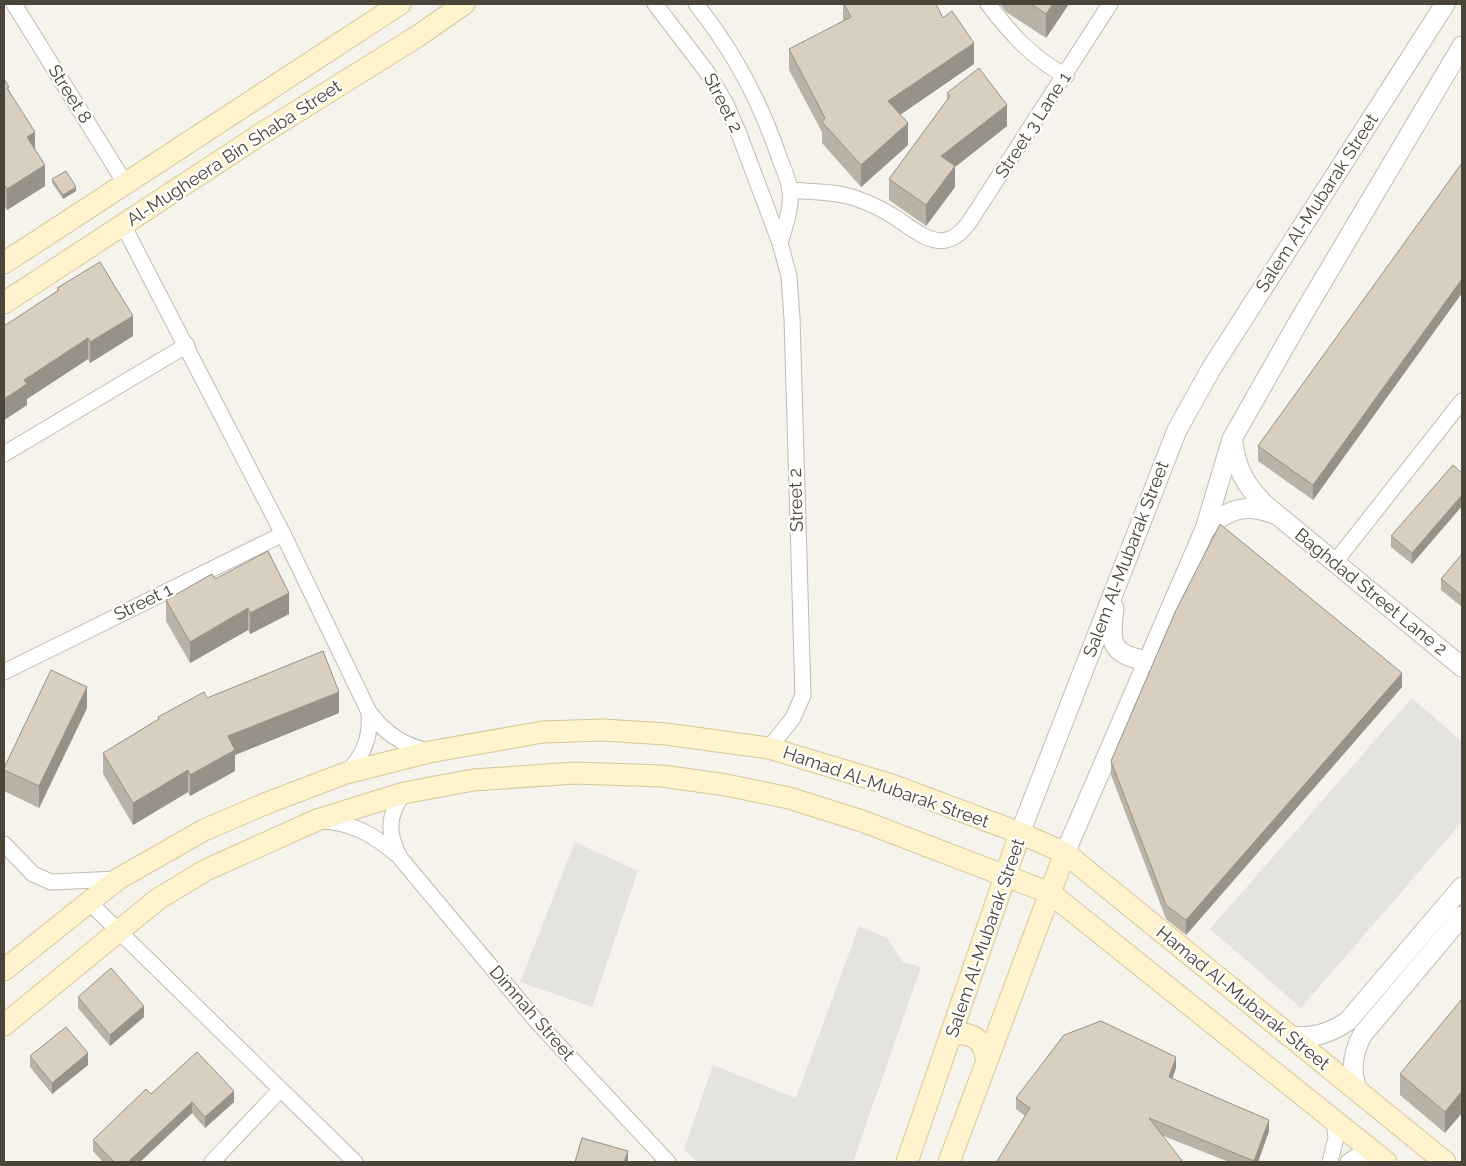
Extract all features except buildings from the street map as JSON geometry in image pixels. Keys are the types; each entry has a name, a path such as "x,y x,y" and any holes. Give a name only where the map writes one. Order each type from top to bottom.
{"main road":[{"name":"Al-Mugheera Bin Shaba Street","path":"4,263 400,4"},
{"name":"Al-Mugheera Bin Shaba Street","path":"4,303 261,134 418,36 464,4"},
{"name":"Hamad Al-Mubarak Street","path":"4,970 118,879 204,830 267,803 346,773 429,752 542,732 603,730 666,734 769,748 892,785 1020,833 1065,853 1445,1162"},
{"name":"Hamad Al-Mubarak Street","path":"4,1025 158,899 206,870 317,820 404,793 473,780 575,773 662,776 726,785 789,798 862,820 1050,893 1334,1118 1379,1157"},
{"name":"Salem Al-Mubarak Street","path":"907,1162 1020,833"},
{"path":"949,1162 986,1058 1065,853"},
{"path":"951,1036 965,1034 978,1039 985,1051 986,1058"}],"street":[{"name":"Street 8","path":"14,4 125,183"},
{"name":"Street 2","path":"655,4 688,44 725,102 780,243 789,276 792,318 802,695 793,718 769,748"},
{"name":"Street 2","path":"696,4 716,29 753,92 768,124 790,190 789,213 780,243"},
{"path":"988,4 1022,46 1049,68 1066,76"},
{"name":"Street 3 Lane 1","path":"790,190 838,193 853,197 882,209 927,239 948,240 966,227 1066,76 1110,4"},
{"name":"Salem Al-Mubarak Street","path":"1020,833 1177,430 1211,369 1445,4"},
{"path":"1065,853 1205,528 1232,439 1299,321 1462,46"},
{"path":"123,226 283,534 369,712 378,724 395,738 415,748 429,752"},
{"path":"4,454 186,345"},
{"path":"1335,562 1462,401"},
{"name":"Baghdad Street Lane 2","path":"1232,439 1234,457 1241,475 1251,491 1462,667"},
{"name":"Baghdad Street Lane 2","path":"1205,528 1221,516 1240,509 1260,509 1280,517"},
{"name":"Street 1","path":"4,672 283,534"},
{"path":"1116,584 1112,630 1114,644 1124,655 1148,661"},
{"path":"346,773 364,750 369,732 369,712"},
{"name":"Dimnah Street","path":"404,793 395,805 390,825 394,846 401,859 539,1024 668,1162"},
{"name":"Dimnah Street","path":"317,820 341,822 363,830 401,859"},
{"path":"4,844 33,874 51,882 118,879"},
{"path":"1288,1036 1313,1037 1338,1028 1357,1012 1462,887"},
{"path":"90,902 355,1162"},
{"path":"1358,1092 1353,1075 1355,1049 1363,1034 1462,916"},
{"path":"1376,988 1390,1001"},
{"path":"212,1162 280,1090"},
{"path":"1330,1162 1336,1138 1334,1118"},
{"path":"1348,1162 1379,1157"}],"shaded area":[{"path":"1412,698 1462,742 1462,822 1301,1008 1210,929"},
{"path":"575,842 638,871 592,1007 520,982"},
{"path":"859,926 887,938 903,962 921,967 853,1162 697,1162 684,1150 713,1065 796,1098"}]}
